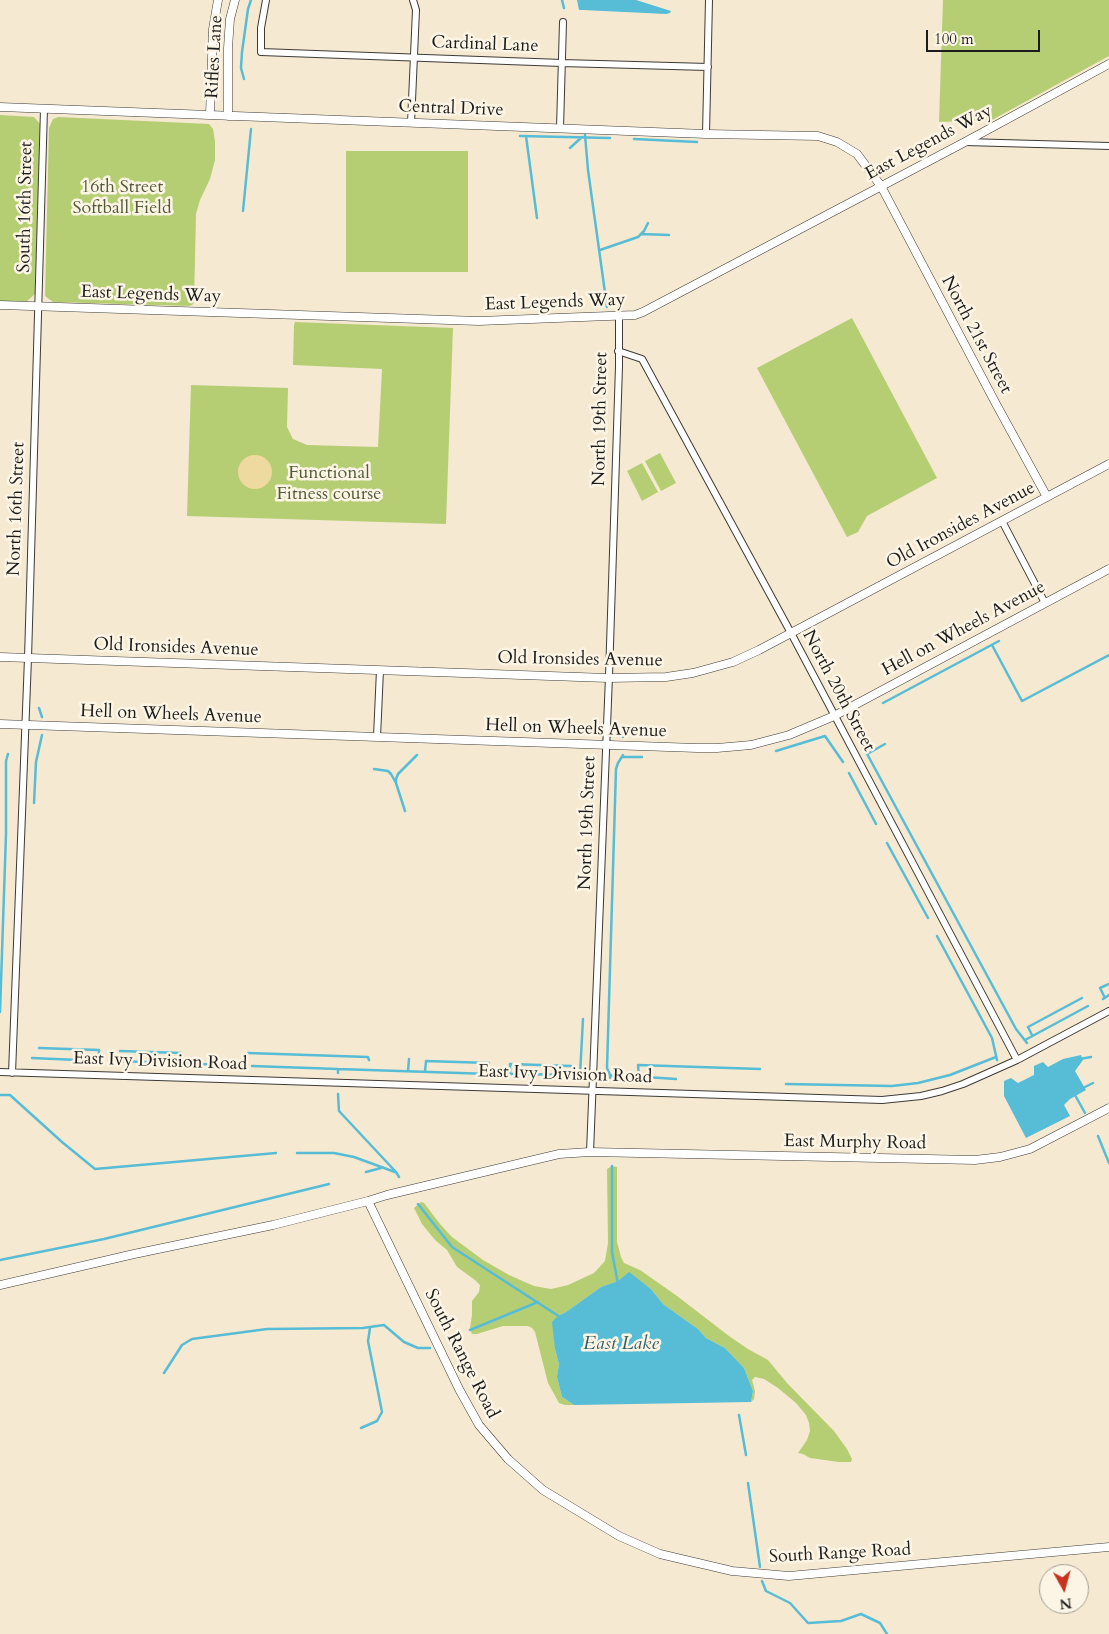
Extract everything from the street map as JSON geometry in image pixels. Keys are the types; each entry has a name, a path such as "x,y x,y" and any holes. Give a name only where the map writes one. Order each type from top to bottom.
{"street":[{"name":"Rifles Lane","path":"210,115 213,29 218,0"},
{"name":"Rifles Lane","path":"228,116 228,48 230,19 234,0"},
{"name":"Cardinal Lane","path":"266,0 260,52 708,67"},
{"path":"411,123 416,10 413,0"},
{"path":"706,134 709,0"},
{"path":"560,128 563,22"},
{"name":"East Legends Way","path":"0,305 479,321 636,315 1109,64"},
{"name":"Central Drive","path":"0,107 706,134 818,136 837,142 857,154 881,186"},
{"name":"South 16th Street","path":"39,306 44,109"},
{"path":"965,142 1109,146"},
{"name":"North 21st Street","path":"881,186 1047,496"},
{"name":"North 16th Street","path":"12,1073 26,725 39,306"},
{"name":"North 19th Street","path":"590,1152 606,745 619,316"},
{"name":"North 20th Street","path":"618,351 642,359 791,633 1017,1060"},
{"name":"Old Ironsides Avenue","path":"0,658 608,678 666,676 709,670 745,657 1109,464"},
{"path":"1002,521 1045,603"},
{"name":"Hell on Wheels Avenue","path":"0,724 696,748 751,745 789,735 834,716 1109,569"},
{"path":"377,737 380,670"},
{"name":"East Ivy Division Road","path":"0,1072 859,1100 901,1099 942,1091 963,1084 1017,1060 1109,1010"},
{"name":"East Murphy Road","path":"0,1285 273,1224 559,1154 590,1152 975,1160 1000,1157 1030,1149 1109,1108"},
{"name":"South Range Road","path":"368,1201 459,1389 479,1425 508,1458 542,1490 619,1536 660,1554 732,1572 789,1576 1109,1547"}],"green space":[{"path":"943,0 1109,0 1109,56 992,120 939,122"},
{"path":"0,115 34,117 40,124 35,294 27,301 0,301"},
{"name":"16th Street Softball Field","path":"58,117 209,124 213,129 215,160 210,179 196,214 194,303 192,305 53,302 45,296 49,128 53,119"},
{"path":"346,151 468,151 468,272 346,272"},
{"path":"852,318 937,478 867,516 858,532 847,537 757,368"},
{"name":"Functional Fitness course","path":"295,322 453,328 446,524 187,516 191,385 288,388 287,427 293,439 307,445 378,447 382,369 293,365"},
{"path":"660,453 676,483 661,491 645,461"},
{"path":"642,463 658,492 642,501 627,471"},
{"path":"612,1166 617,1167 617,1242 624,1263 640,1270 729,1336 768,1360 787,1383 834,1431 847,1449 852,1459 851,1462 810,1458 798,1453 807,1440 810,1431 806,1415 796,1403 764,1379 755,1377 752,1380 755,1391 754,1399 751,1402 753,1391 744,1368 725,1348 706,1338 698,1329 663,1304 651,1289 629,1273 618,1281 601,1287 558,1316 555,1349 559,1364 557,1377 562,1397 574,1405 559,1403 548,1383 535,1332 532,1328 528,1326 503,1326 472,1334 470,1328 472,1301 479,1292 480,1285 457,1267 447,1250 435,1240 422,1224 414,1208 421,1202 424,1203 452,1237 483,1260 509,1275 534,1286 551,1289 568,1285 594,1273 605,1261 608,1243 607,1169"}],"sand":[{"path":"255,455 262,456 267,460 271,465 271,479 267,484 262,488 255,489 248,488 243,484 239,479 238,472 239,465 243,460 248,456"}],"water":[{"path":"577,0 636,0 671,11 666,14 579,10"},
{"path":"1081,1055 1083,1060 1075,1071 1086,1090 1070,1099 1064,1105 1070,1116 1026,1138 1004,1096 1004,1081 1011,1078 1018,1083 1034,1075 1034,1066 1043,1062 1048,1067 1063,1059"},
{"name":"East Lake","path":"629,1272 651,1289 663,1304 698,1329 706,1338 725,1348 744,1368 753,1391 751,1402 574,1405 562,1397 557,1377 559,1364 552,1322 601,1287 618,1281"}],"waterway":[{"path":"244,79 241,68 242,52 251,0"},
{"path":"562,0 564,8"},
{"path":"243,211 251,129"},
{"path":"585,135 607,307"},
{"path":"520,136 610,138"},
{"path":"526,136 537,218"},
{"path":"570,148 582,137"},
{"path":"634,139 697,142"},
{"path":"600,250 638,237 648,223"},
{"path":"641,234 669,235"},
{"path":"607,295 621,307"},
{"path":"883,703 999,641"},
{"path":"992,645 1022,701 1109,655"},
{"path":"39,708 42,717"},
{"path":"34,803 36,762 42,735"},
{"path":"776,751 825,736 843,762"},
{"path":"859,739 1016,1029 1027,1043"},
{"path":"867,754 885,744"},
{"path":"0,1012 6,834 6,761 8,754"},
{"path":"405,811 396,779 398,774 417,755"},
{"path":"610,1075 607,1068 616,769 623,755"},
{"path":"623,757 642,757"},
{"path":"591,765 591,787"},
{"path":"374,769 388,771 396,783"},
{"path":"849,773 876,824"},
{"path":"887,843 928,918"},
{"path":"937,936 992,1038 997,1060"},
{"path":"1105,998 1100,988 1109,984"},
{"path":"1103,999 1109,995"},
{"path":"1032,1035 1028,1027 1082,998"},
{"path":"1025,1040 1088,1006"},
{"path":"508,1074 580,1075 583,1019"},
{"path":"39,1048 99,1050 99,1060"},
{"path":"120,1051 181,1053 181,1063"},
{"path":"248,1053 368,1057 369,1060"},
{"path":"786,1084 892,1086 918,1083 950,1075 996,1057"},
{"path":"1080,1059 1091,1057"},
{"path":"32,1058 101,1061"},
{"path":"408,1071 409,1059"},
{"path":"118,1061 224,1065"},
{"path":"425,1071 426,1061 489,1063"},
{"path":"510,1074 510,1064 571,1066"},
{"path":"639,1079 638,1065 760,1069"},
{"path":"252,1066 338,1069"},
{"path":"338,1073 338,1069 490,1074"},
{"path":"610,1078 610,1075 624,1079"},
{"path":"638,1080 645,1077 676,1079"},
{"path":"1083,1088 1093,1083"},
{"path":"338,1094 339,1111 399,1177"},
{"path":"0,1095 10,1095 95,1169 276,1153"},
{"path":"1075,1095 1085,1113"},
{"path":"1098,1136 1109,1163"},
{"path":"297,1153 334,1153 354,1157 395,1172"},
{"path":"612,1166 612,1252 618,1284"},
{"path":"366,1172 381,1168"},
{"path":"0,1260 104,1239 329,1184"},
{"path":"418,1204 452,1247 560,1317"},
{"path":"470,1330 538,1302"},
{"path":"164,1373 182,1345 192,1339 267,1329 363,1328 384,1325 404,1342 418,1348 430,1348"},
{"path":"361,1428 377,1421 382,1412 368,1341 370,1328"},
{"path":"739,1415 746,1455"},
{"path":"748,1483 760,1567"},
{"path":"762,1581 766,1591 790,1603 808,1623 841,1621 861,1614 880,1623 887,1634"}]}
